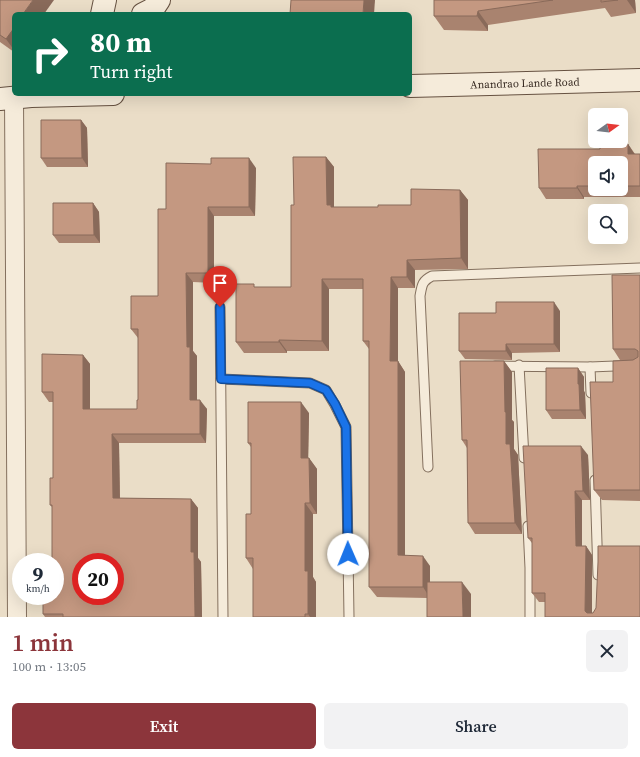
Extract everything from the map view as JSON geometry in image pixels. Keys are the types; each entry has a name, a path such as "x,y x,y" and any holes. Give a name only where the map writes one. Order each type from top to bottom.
{"main road":[{"path":"102,12 105,0"},
{"path":"147,12 153,9 159,0"},
{"name":"Anandrao Lande Road","path":"412,86 640,80"},
{"path":"7,99 48,96"}],"street":[{"path":"7,99 17,617"}],"lane":[{"path":"428,467 420,296 425,280 432,276 640,268"},
{"path":"220,307 223,617"},
{"path":"489,366 519,365 590,367 640,365"},
{"path":"519,365 525,467"},
{"path":"590,367 592,406"},
{"path":"221,379 310,383 326,390 335,404 346,427 349,617"},
{"path":"594,469 599,571 598,586"},
{"path":"527,514 530,568 530,617"}],"building":[{"path":"0,0 33,0 24,12 12,12 12,31 6,39 0,35"},
{"path":"291,0 364,0 363,12 290,12"},
{"path":"434,0 553,0 478,11 477,16 434,16"},
{"path":"601,0 618,0 601,2"},
{"path":"41,120 81,120 82,158 41,158"},
{"path":"628,148 628,154 640,154 640,186 628,186 628,156 588,156 588,186 577,186 577,188 539,188 538,149"},
{"path":"293,157 326,157 327,205 331,205 331,207 411,205 411,189 460,190 461,258 407,260 407,277 391,277 390,361 398,361 398,555 423,556 423,587 369,587 369,341 363,341 363,279 322,279 322,341 279,340 279,342 236,342 236,284 254,284 254,287 291,287 291,205 294,205"},
{"path":"211,158 249,158 249,207 208,207 208,273 186,273 187,347 190,347 190,400 200,400 200,434 112,434 113,498 191,499 191,552 194,552 195,617 63,617 63,614 43,614 43,605 64,605 64,553 52,553 52,505 50,505 50,478 53,478 53,392 42,392 42,354 83,355 83,409 137,409 138,329 131,329 131,296 158,296 158,209 166,209 166,163 211,164"},
{"path":"53,203 93,203 94,235 53,235"},
{"path":"612,275 640,275 640,490 594,490 590,382 613,382 613,361 633,360 638,357 638,351 635,349 613,349"},
{"path":"496,302 554,302 554,344 506,344 506,351 459,351 459,313 496,313"},
{"path":"460,361 504,361 506,444 510,444 515,523 468,523 467,440 462,440"},
{"path":"546,368 578,368 580,410 546,410"},
{"path":"248,402 301,402 301,458 309,458 310,503 305,503 305,571 308,571 308,614 305,614 305,617 253,617 253,558 246,558 246,514 251,514 251,443 248,443"},
{"path":"523,446 581,446 583,491 575,491 576,546 586,546 585,611 587,613 593,613 596,608 598,546 640,546 640,617 545,617 545,593 532,593 532,538 528,538"},
{"path":"427,582 462,582 463,617 427,617"}],"route":[{"path":"220,307 221,379 310,383 326,390 335,404 346,427 348,554"}]}
